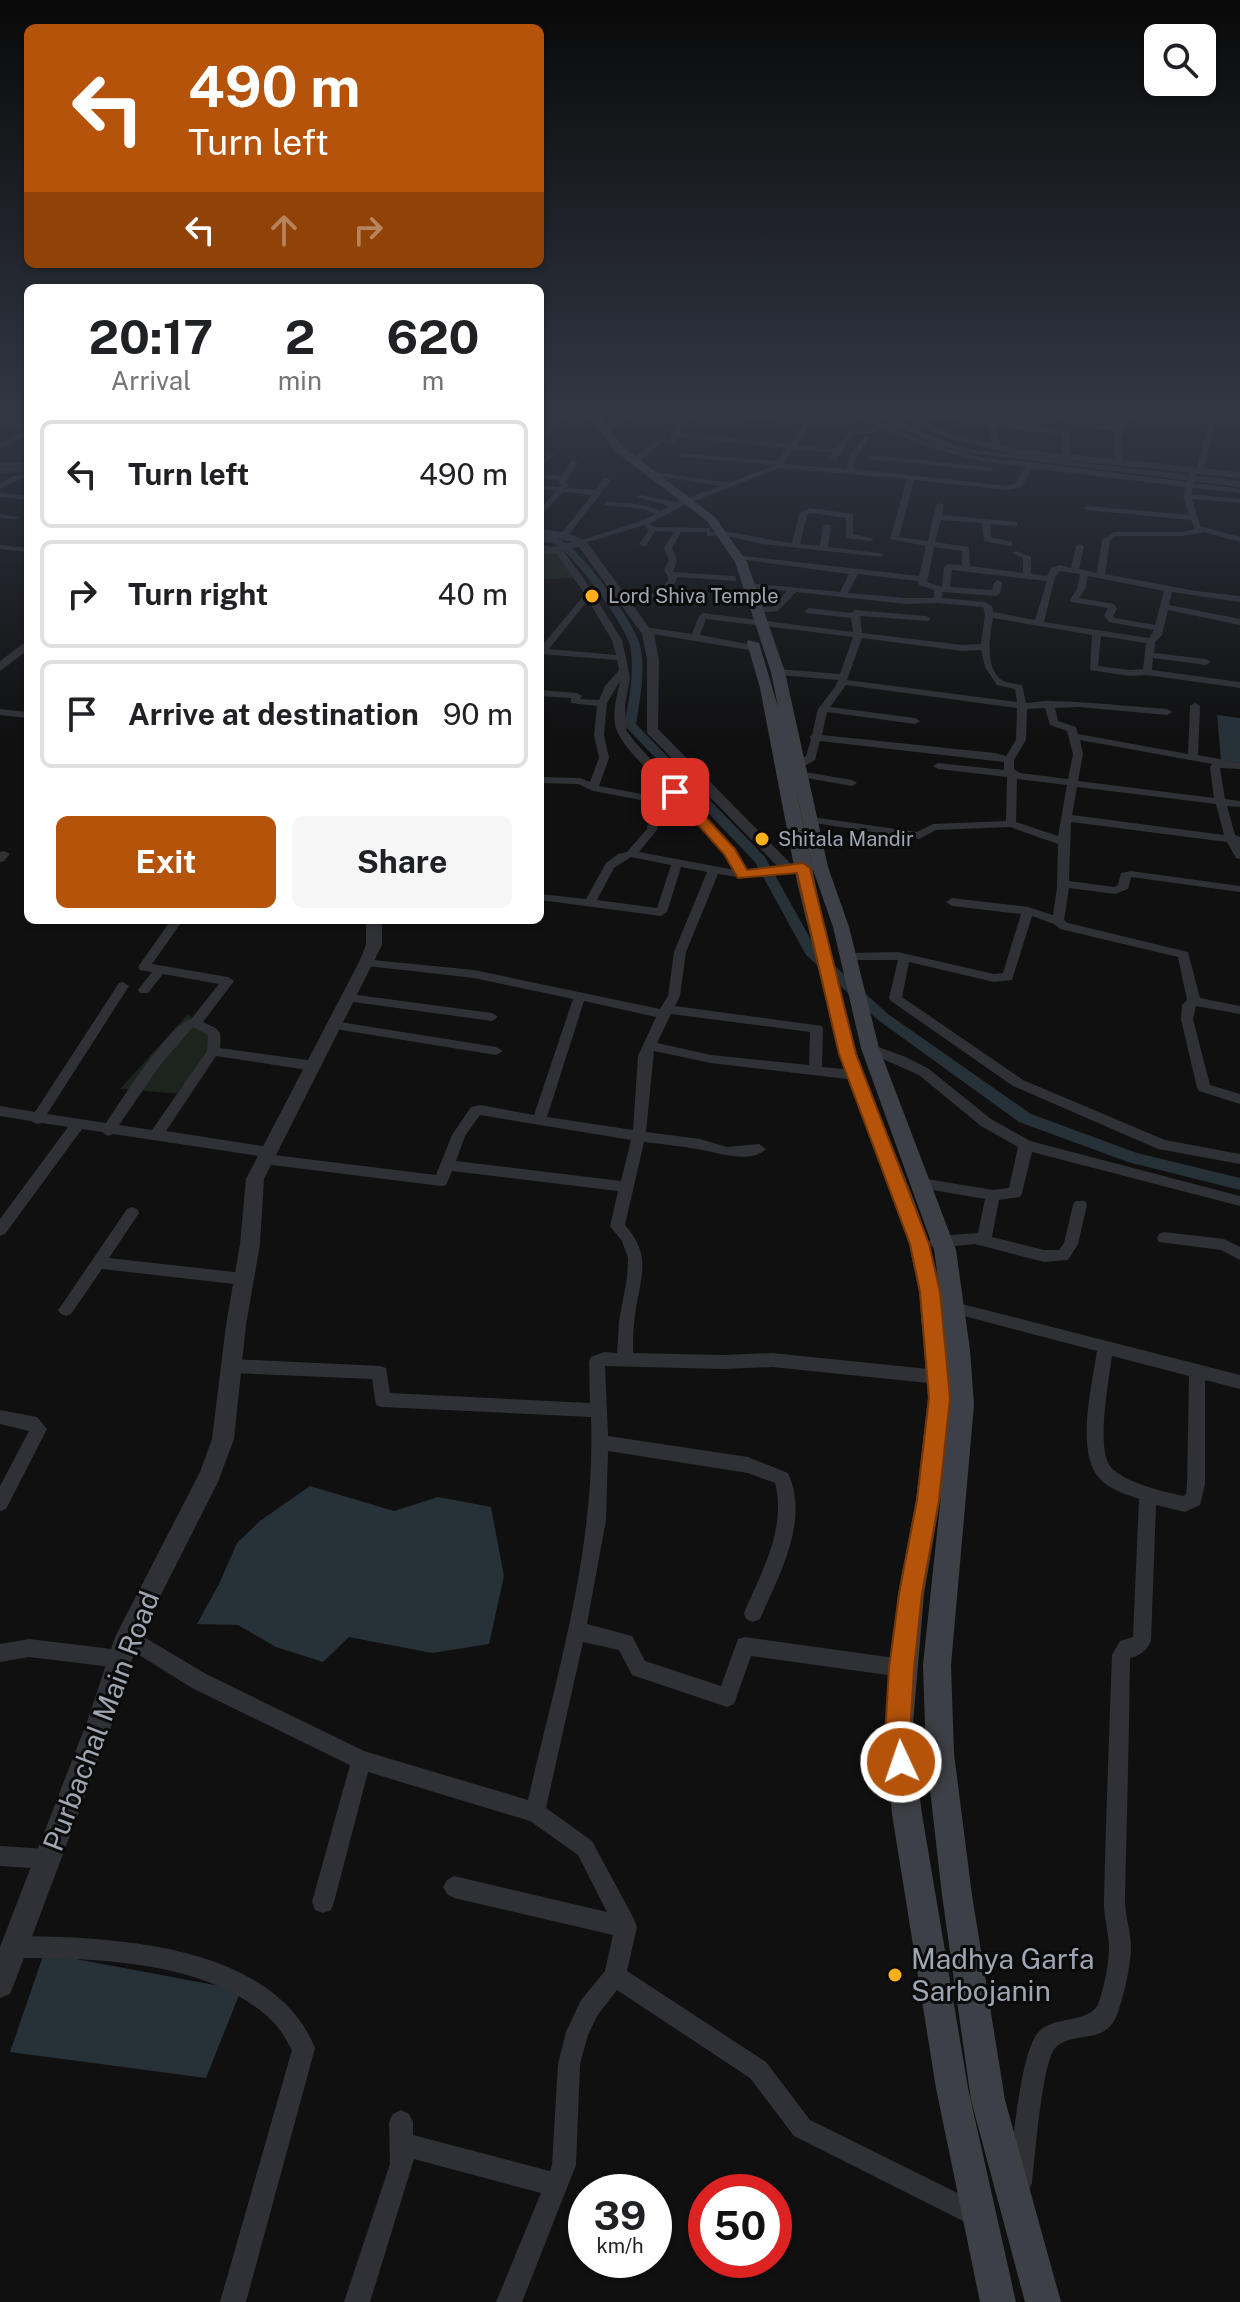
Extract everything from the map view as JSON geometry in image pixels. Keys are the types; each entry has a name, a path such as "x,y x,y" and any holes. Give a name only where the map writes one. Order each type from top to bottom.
{"main road":[{"path":"702,521 739,557 749,585 755,648 798,795 812,820 855,1075 931,1242 954,1308 962,1405 937,1665 939,1740 957,1895 988,2100 1043,2302"},
{"path":"713,532 739,597"},
{"path":"751,616 778,672 798,770 792,868 821,938 857,992 885,1095 921,1183 931,1242 930,1292 940,1398 928,1500 911,1594 898,1736 907,1814 952,2088 998,2302"}],"street":[{"path":"561,545 577,521"},
{"path":"544,549 582,543 646,521"},
{"path":"795,546 801,521"},
{"path":"850,521 849,536 870,539"},
{"path":"898,521 893,536 897,541 966,549 966,568"},
{"path":"937,521 929,545 923,584 942,589 996,593 998,583"},
{"path":"986,521 987,539 1009,544"},
{"path":"990,521 1014,524"},
{"path":"1195,521 1202,530 1240,540"},
{"path":"640,524 653,529 713,532 795,546 879,555"},
{"path":"824,548 827,526"},
{"path":"643,544 653,529"},
{"path":"1101,576 1106,540 1114,534 1189,534 1202,530"},
{"path":"618,595 658,597 664,594 673,560 668,548 678,531"},
{"path":"544,534 561,545 617,640 623,671 621,730 730,852 744,874"},
{"path":"17,549 24,543"},
{"path":"582,543 644,630 653,660 652,730 792,868"},
{"path":"1080,546 1081,589 1074,600 1111,606 1113,609 1108,616 1112,620 1159,628"},
{"path":"0,547 24,550"},
{"path":"1016,553 1027,557 1027,576"},
{"path":"739,557 923,579"},
{"path":"938,600 948,567 1052,578"},
{"path":"1039,622 1055,568 1240,599"},
{"path":"843,594 852,572"},
{"path":"671,576 682,573 733,579"},
{"path":"782,588 789,574"},
{"path":"749,585 906,601 938,600 989,608 984,647 986,664 1004,685 1019,687 1022,706 1021,740 1009,760 1012,774 1011,824"},
{"path":"751,616 775,609 794,589"},
{"path":"1147,672 1151,641 1159,628 1169,589"},
{"path":"544,649 588,595"},
{"path":"1164,607 1240,622"},
{"path":"809,611 854,616 863,612 926,619"},
{"path":"989,614 1151,641"},
{"path":"695,637 703,616 751,616 858,636 963,648 984,647"},
{"path":"798,770 811,758 823,709 842,679 858,636 854,616"},
{"path":"644,630 755,648"},
{"path":"1097,633 1093,668 1240,685"},
{"path":"1,665 24,647"},
{"path":"544,651 620,658"},
{"path":"1150,655 1206,662"},
{"path":"593,788 604,758 599,735 602,703 610,686 623,671"},
{"path":"778,672 1022,706 1049,703 1167,712"},
{"path":"544,693 577,696 574,701 602,703"},
{"path":"1049,703 1053,723 1072,729 1077,737 1058,921"},
{"path":"1193,758 1195,706"},
{"path":"823,709 915,721"},
{"path":"0,712 24,715"},
{"path":"814,737 934,748 1009,760"},
{"path":"1077,737 1213,761"},
{"path":"1240,766 1216,764 1220,802 1240,856"},
{"path":"938,766 1240,804"},
{"path":"798,770 852,783"},
{"path":"544,780 580,781 593,788 663,801"},
{"path":"631,854 652,830 651,821 663,801 675,792"},
{"path":"1067,818 1235,840"},
{"path":"812,820 919,836 933,827 1011,824 1064,842"},
{"path":"590,903 608,865 621,856 631,854 713,871 744,874 792,868"},
{"path":"544,897 661,912 677,863"},
{"path":"625,1360 626,1317 638,1262 631,1240 617,1226 639,1136 645,1056 674,996 680,952 713,871"},
{"path":"1063,884 1115,891 1124,887 1125,875 1131,874 1240,889"},
{"path":"952,902 1028,911 1064,926 1184,955 1194,1001"},
{"path":"839,966 886,955 994,978 1008,977 1028,911"},
{"path":"174,924 144,967 228,981 195,1023"},
{"name":"Purbachal Main Road","path":"0,1982 17,1947 127,1637 216,1462 226,1425 243,1279 252,1231 253,1187 266,1156 367,962 374,945 374,924"},
{"path":"904,958 895,998 1018,1083 1163,1145 1240,1159"},
{"path":"367,962 474,974 665,1012 817,1029 815,1069"},
{"path":"144,990 160,970"},
{"path":"37,1119 123,986"},
{"path":"539,1119 580,996"},
{"path":"350,998 492,1017"},
{"path":"1240,1010 1194,1001 1188,1005 1187,1019 1204,1088 1240,1099"},
{"path":"108,1131 149,1069 174,1039 190,1023 195,1023 215,1033 213,1051 157,1136"},
{"path":"334,1025 496,1051"},
{"path":"868,1041 932,1077 967,1111 1001,1134 1026,1145 1240,1201"},
{"path":"649,1046 711,1059 855,1075"},
{"path":"213,1051 314,1066"},
{"path":"0,1111 108,1131 441,1181 459,1135 476,1110 700,1144 727,1152 759,1149"},
{"path":"0,1230 77,1125"},
{"path":"921,1183 993,1195 1015,1193 1026,1145"},
{"path":"448,1165 626,1187"},
{"path":"984,1240 993,1195"},
{"path":"931,1242 984,1240 1044,1256 1063,1256 1071,1244 1080,1205"},
{"path":"66,1310 132,1213"},
{"path":"1164,1238 1224,1245 1240,1254"},
{"path":"98,1263 243,1279"},
{"path":"954,1308 1240,1382"},
{"path":"1105,1348 1096,1442 1099,1463 1105,1474 1118,1483 1179,1503 1191,1503 1194,1499 1197,1371"},
{"path":"535,1812 576,1631 597,1520 597,1362 604,1359 772,1360 938,1377"},
{"path":"232,1366 380,1373 382,1400 598,1410"},
{"path":"0,1417 31,1422 39,1429 0,1503"},
{"path":"599,1442 748,1465 782,1478 788,1507 777,1554 753,1613"},
{"path":"1016,2207 1035,2070 1045,2041 1060,2031 1093,2025 1107,2013 1114,1987 1120,1948 1114,1905 1121,1655 1127,1648 1132,1649 1142,1641 1148,1493"},
{"path":"576,1631 625,1642 639,1668 727,1697 745,1646 902,1668"},
{"path":"127,1637 199,1681 361,1760 535,1812 585,1848 626,1927 615,1976 589,2008 577,2032 569,2064 564,2165 509,2302"},
{"path":"0,1655 29,1648 120,1659"},
{"path":"323,1902 361,1760"},
{"path":"0,1856 47,1859"},
{"path":"454,1887 626,1927"},
{"path":"17,1947 71,1946 157,1955 251,1988 297,2030 304,2048 233,2302"},
{"path":"615,1976 758,2070 802,2128 978,2216"},
{"path":"357,2302 402,2164 402,2133 556,2185"}],"shaded area":[{"path":"558,551 582,578 544,579 544,553"},
{"path":"1217,715 1240,718 1240,763 1221,760"},
{"path":"188,1014 219,1043 183,1094 120,1089"},
{"path":"310,1486 394,1511 438,1497 491,1507 504,1576 489,1644 432,1653 349,1637 323,1662 276,1647 238,1625 197,1624 237,1543 260,1521"},
{"path":"44,1953 241,1990 206,2078 10,2052"}],"waterway":[{"path":"544,539 558,542 576,559 614,607 632,637 636,676 630,725 760,860 811,952 883,1017 1025,1118 1134,1158 1240,1184"}],"place":[{"name":"Lord Shiva Temple","path":"592,596"},
{"name":"Shitala Mandir","path":"762,839"},
{"name":"Madhya Garfa Sarbojanin","path":"895,1975"}],"route":[{"path":"675,792 730,852 743,875 803,868 848,1054 920,1244 930,1292 940,1398 902,1668 898,1736 901,1762"}]}
